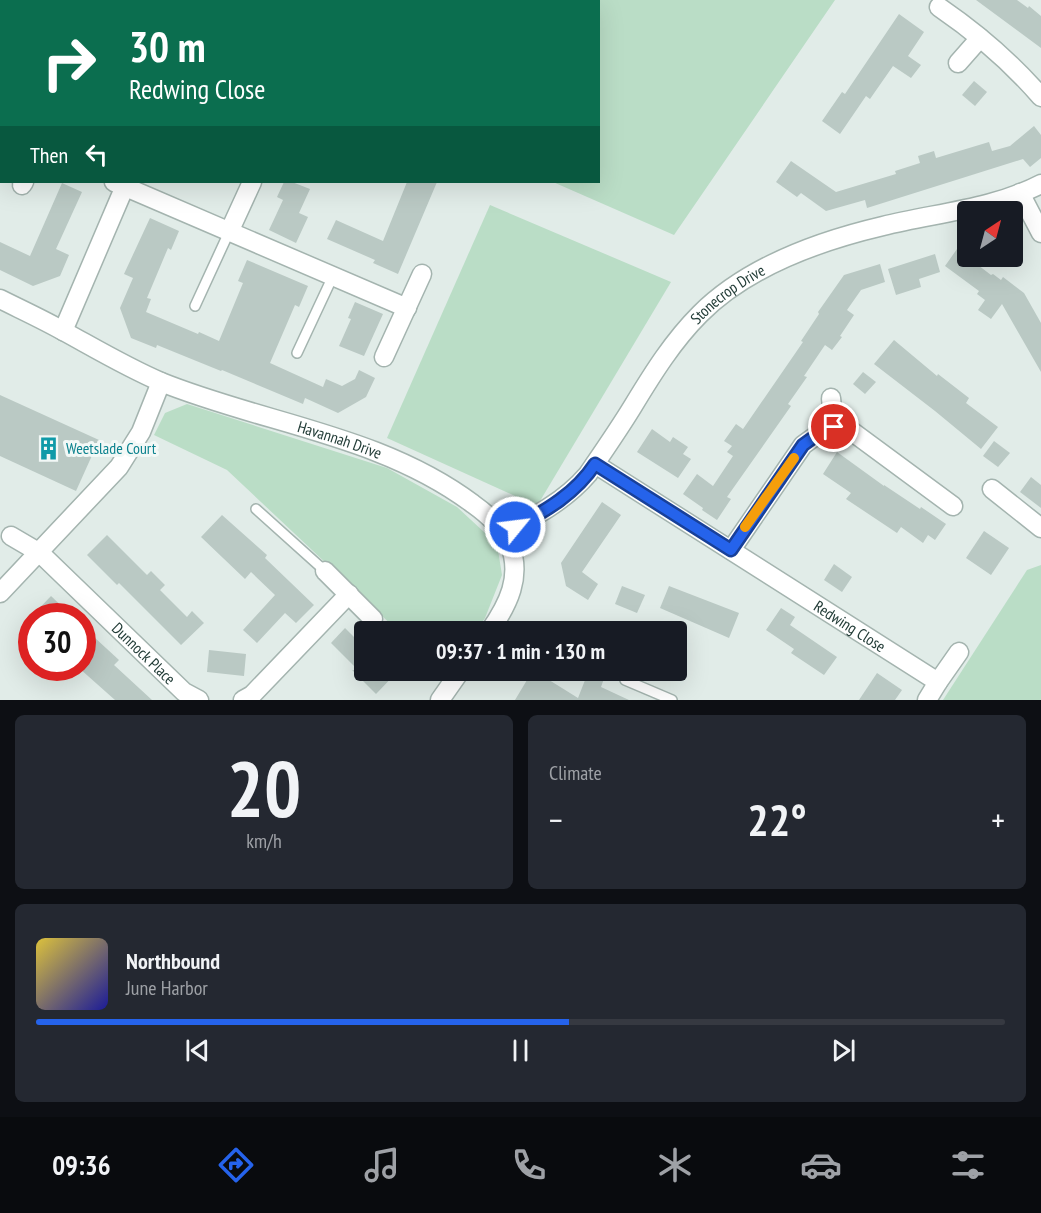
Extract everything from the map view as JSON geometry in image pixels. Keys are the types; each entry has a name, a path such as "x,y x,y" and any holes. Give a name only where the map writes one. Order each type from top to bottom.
{"street":[{"path":"939,7 966,25 1002,57 1041,97"},
{"path":"958,63 980,38"},
{"path":"230,230 252,183"},
{"path":"63,331 119,184 407,308"},
{"name":"Stonecrop Drive","path":"503,532 527,521 566,497 579,486 664,357 683,333 713,302 744,280 802,252 848,235 1000,200 1041,184"},
{"path":"1020,193 1041,233"},
{"path":"384,357 422,274"},
{"name":"Havannah Drive","path":"0,298 161,382 336,437 388,457 457,492 493,520 503,532 513,555 514,582 505,608 496,621"},
{"path":"0,593 119,467 141,432 161,382"},
{"path":"831,398 834,427"},
{"path":"731,550 803,445 821,432 834,427 850,430 953,507"},
{"name":"Redwing Close","path":"595,464 938,682"},
{"path":"992,489 1041,528"},
{"path":"11,536 40,553"},
{"name":"Dunnock Place","path":"40,553 184,692 199,700"},
{"path":"325,572 373,619"},
{"path":"243,700 252,694 349,594"},
{"path":"927,700 958,652"},
{"path":"440,700 453,681"}],"lane":[{"path":"195,306 230,230"},
{"path":"297,353 333,276"},
{"path":"256,508 325,572"},
{"path":"627,681 672,700"}],"green space":[{"path":"600,0 835,0 674,235 555,183 600,183"},
{"path":"490,205 671,282 537,506 387,438"},
{"path":"187,404 387,468 457,507 497,544 502,575 485,618 483,621 387,621 227,470 154,435 165,413"},
{"path":"1041,565 1041,700 943,700 1027,570"}],"building":[{"path":"976,0 1017,0 1028,8 1029,6 1041,16 1041,48"},
{"path":"899,14 924,32 908,56 921,65 911,78 893,66 870,99 866,96 840,134 822,121 842,92 845,94"},
{"path":"974,81 987,92 975,106 962,95"},
{"path":"1034,126 1041,135 1041,158 1030,167 1023,159 867,208 865,200 826,211 801,193 797,197 776,182 791,161 836,192 896,174 895,171 920,163 918,156 934,151 936,158 989,142 992,151 1010,146"},
{"path":"62,183 82,192 56,249 69,255 60,276 33,286 0,270 0,242 30,256"},
{"path":"284,183 295,183 310,189 299,213 308,217 296,243 269,230 283,200 277,197"},
{"path":"407,183 437,183 398,274 373,263 375,260 327,239 336,220 383,241"},
{"path":"150,218 179,231 171,250 168,248 147,298 151,299 146,312 219,341 243,283 238,281 247,260 308,286 299,307 295,305 270,363 323,387 326,379 342,386 355,379 359,370 375,378 366,397 338,413 305,398 303,404 157,345 156,348 131,338 120,308 133,278 124,274"},
{"path":"957,249 957,267 981,267 1001,280 1003,277 1024,293 1041,323 1041,372 1002,304 991,319 978,310 985,300 977,294 979,291 945,266"},
{"path":"935,254 940,272 919,279 921,287 896,295 888,269"},
{"path":"880,264 885,282 861,290 847,310 854,315 840,336 842,337 832,350 825,345 788,404 791,406 727,497 731,499 717,520 702,510 703,508 683,494 697,474 713,486 733,456 727,452 732,446 724,441 736,424 743,429 803,342 801,341 819,314 818,312 844,275"},
{"path":"355,302 383,314 364,356 339,346 351,319 348,318"},
{"path":"894,340 937,376 938,374 969,398 966,403 998,427 981,449 874,364"},
{"path":"863,372 876,382 865,394 853,384"},
{"name":"Weetslade Court","path":"0,395 99,440 76,491 0,456"},
{"path":"652,429 670,442 673,437 688,447 683,454 691,459 678,478 637,452"},
{"path":"994,441 1010,453 998,467 983,456"},
{"path":"837,452 884,486 946,524 935,540 928,535 923,543 901,527 897,533 846,499 851,493 823,474"},
{"path":"1031,477 1041,485 1041,508 1020,492"},
{"path":"602,502 621,515 582,572 598,584 588,600 566,586 561,563"},
{"path":"222,515 267,555 265,558 314,605 296,623 285,613 257,643 243,630 275,595 251,572 245,579 201,537"},
{"path":"984,531 1009,548 991,575 966,558"},
{"path":"107,535 147,575 151,571 165,585 160,590 187,617 192,611 204,623 181,645 119,583 117,585 87,555"},
{"path":"834,564 852,577 842,592 824,580"},
{"path":"622,586 645,595 637,613 615,604"},
{"path":"669,586 739,613 729,638 660,608"},
{"path":"51,596 58,603 44,603"},
{"path":"781,608 795,617 790,625 837,657 824,675 791,653 794,649 766,630"},
{"path":"345,628 354,637 354,666 331,643"},
{"path":"96,639 119,660 114,665 152,700 115,700 94,681 96,681"},
{"path":"209,650 246,654 244,676 207,672"},
{"path":"877,673 902,690 895,700 859,700"},
{"path":"363,681 388,681 376,694"},
{"path":"526,681 551,681 578,698 585,681 603,681 601,687 629,700 515,700"}],"slow traffic":[{"path":"745,527 794,458"}],"place":[{"name":"Weetslade Court","path":"48,448"}],"route":[{"path":"515,527 566,497 579,486 595,464 731,550 803,445 821,432 834,427"}]}
